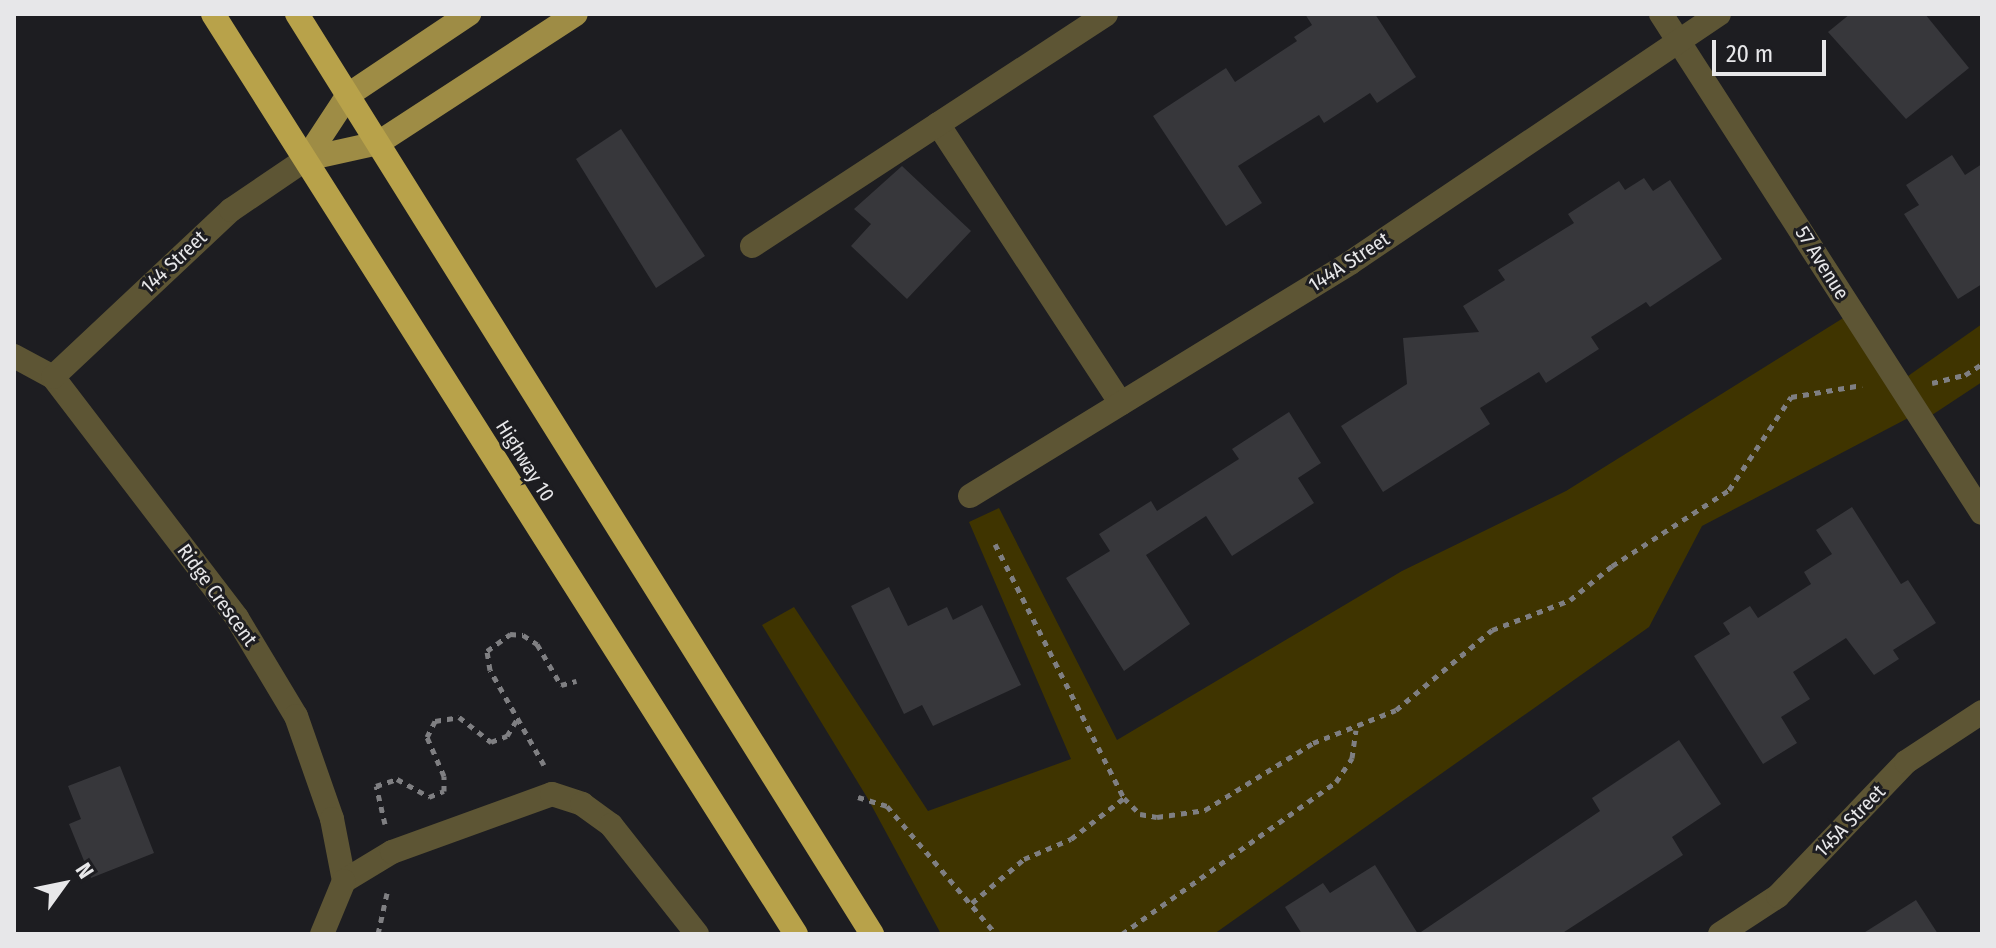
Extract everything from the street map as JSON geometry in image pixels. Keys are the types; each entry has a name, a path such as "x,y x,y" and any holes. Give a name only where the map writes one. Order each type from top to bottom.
{"highway":[{"name":"Highway 10","path":"213,14 796,934"},
{"path":"297,14 872,934"}],"main road":[{"name":"144 Street","path":"306,159 348,95 469,14"},
{"name":"144 Street","path":"306,159 378,143 576,14"}],"street":[{"path":"752,246 1106,14"},
{"name":"57 Avenue","path":"1661,14 1982,513"},
{"name":"144A Street","path":"970,496 1350,263 1719,14"},
{"path":"938,124 1121,404"},
{"name":"144 Street","path":"53,377 231,210 306,159"},
{"name":"Ridge Crescent","path":"14,356 53,377 237,618 296,716 332,819 344,881"},
{"name":"145A Street","path":"1720,934 1778,896 1906,762 1982,712"},
{"path":"322,934 344,881 392,852 552,794 582,804 611,825 697,934"}],"path":[{"path":"1931,383 1965,375 1982,364"},
{"path":"995,544 1124,798 1140,814 1157,817 1205,810 1313,743 1356,730 1396,710 1492,630 1570,600 1612,566 1729,490 1791,397 1871,383"},
{"path":"537,751 490,670 487,651 510,634 523,635 537,644 561,685 576,681"},
{"path":"376,786 397,779 429,797 438,796 445,783 427,737 435,721 459,717 491,742 507,736 518,718"},
{"path":"1122,934 1336,782 1352,758 1356,730"},
{"path":"858,797 887,806 996,934"},
{"path":"972,903 1024,859 1071,839 1124,798"}],"shaded area":[{"path":"1848,315 1912,416 1702,526 1649,627 1214,934 941,934 868,799 762,625 794,607 928,811 1071,759 969,522 999,508 1117,740 1402,571 1566,491"},
{"path":"1982,324 1982,382 1932,415 1908,376"}],"building":[{"path":"1305,14 1375,14 1416,77 1377,103 1370,93 1324,123 1319,115 1238,166 1262,203 1226,226 1153,116 1226,68 1235,82 1297,41 1294,37 1312,25"},
{"path":"1850,14 1925,14 1969,68 1906,119 1828,32"},
{"path":"621,129 705,256 656,288 576,159"},
{"path":"1952,155 1965,175 1982,164 1982,284 1958,299 1904,214 1919,205 1906,185"},
{"path":"902,166 971,231 907,299 851,246 871,224 854,209"},
{"path":"1644,178 1653,191 1670,180 1722,259 1650,307 1646,302 1591,337 1599,349 1546,383 1539,372 1480,408 1490,424 1383,492 1341,426 1407,384 1403,338 1479,332 1463,306 1505,280 1498,270 1574,223 1568,214 1619,181 1625,190"},
{"path":"1289,412 1321,463 1298,478 1314,503 1232,556 1206,516 1146,555 1190,624 1124,671 1066,578 1110,551 1099,534 1151,501 1157,511 1239,459 1232,449"},
{"path":"1852,507 1901,584 1908,580 1936,623 1893,650 1899,659 1874,675 1846,638 1793,672 1810,699 1781,717 1797,743 1763,764 1694,656 1730,634 1723,623 1750,606 1758,618 1811,584 1804,572 1832,554 1816,530"},
{"path":"889,587 908,626 947,607 953,620 982,605 1021,685 933,726 922,705 904,714 851,606"},
{"path":"1679,740 1721,804 1672,837 1683,855 1561,934 1418,934 1600,811 1592,798"},
{"path":"120,766 154,853 91,878 69,824 81,819 68,786"},
{"path":"1375,865 1418,934 1302,934 1285,907 1323,883 1330,893"},
{"path":"1916,900 1938,934 1862,934"}]}
